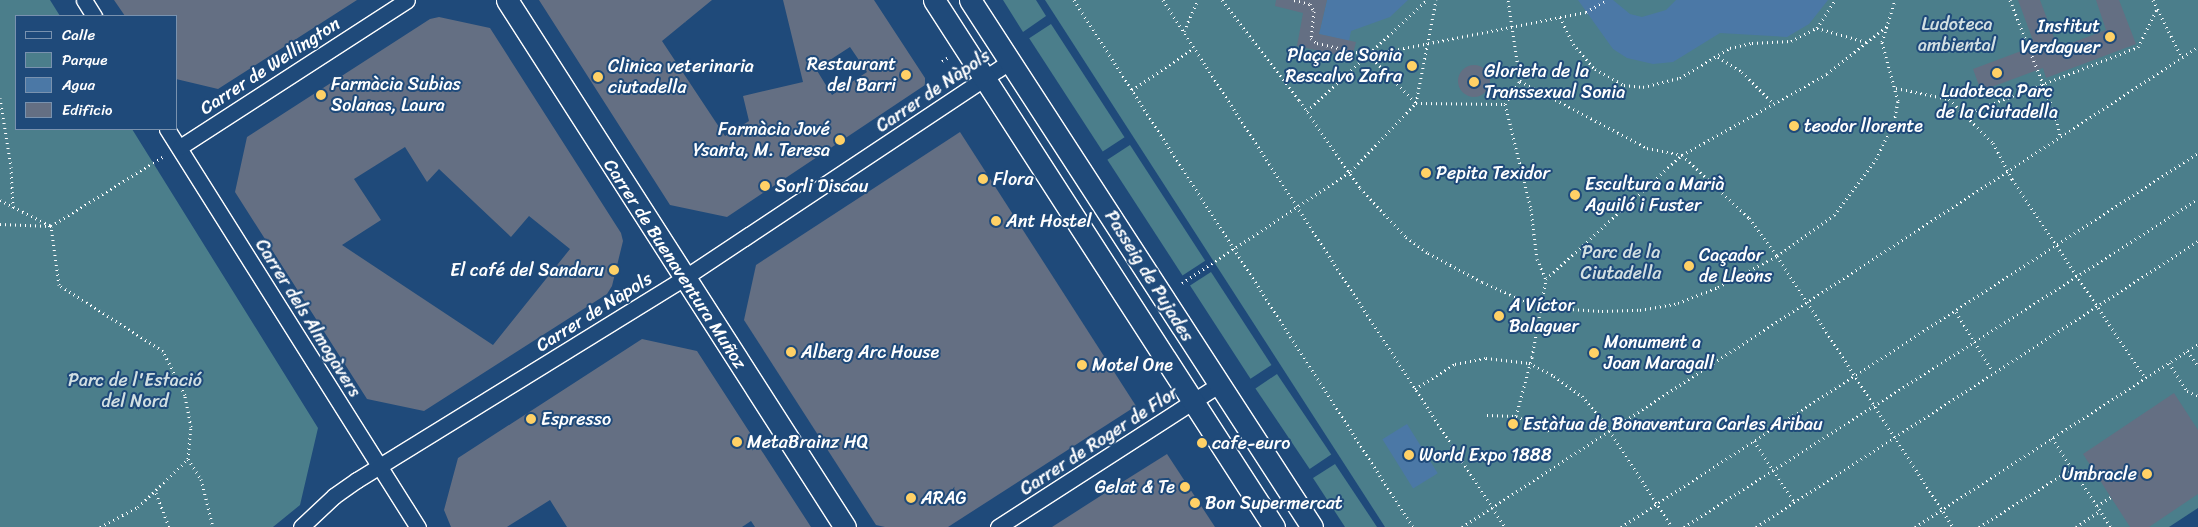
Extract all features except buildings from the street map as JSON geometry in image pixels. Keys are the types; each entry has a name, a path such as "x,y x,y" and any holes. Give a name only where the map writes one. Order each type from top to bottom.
{"street":[{"path":"84,0 93,15"},
{"name":"Carrer de Wellington","path":"180,147 407,0"},
{"name":"Carrer de Buenaventura Muñoz","path":"507,0 684,278 846,527"},
{"name":"Passeig de Pujades","path":"934,0 1274,527"},
{"name":"Passeig de Pujades","path":"970,0 1008,62 1087,177 1218,384 1312,527"},
{"name":"Carrer de Nàpols","path":"301,527 334,496 684,278 1008,62"},
{"name":"Carrer dels Almogàvers","path":"168,130 418,527"},
{"name":"Carrer de Roger de Flor","path":"998,527 1194,402 1218,384"}],"path":[{"path":"1074,0 1413,527"},
{"path":"1163,0 1505,527"},
{"path":"1184,31 1198,0"},
{"path":"1222,0 1307,111 1360,188 1406,237 1482,282 1538,307 1640,310 1678,303 1778,256 1834,215 1876,160 1894,122 1898,101 1896,88 1885,64 1882,42 1895,0"},
{"path":"1294,0 1310,4 1314,11 1311,38 1317,43 1369,55 1586,12 1607,0"},
{"path":"1307,111 1427,0"},
{"path":"1182,283 1298,208 1350,171 1416,103 1436,0"},
{"path":"1508,0 1520,81 1504,104 1531,209 1537,260 1546,279"},
{"path":"1560,17 1573,44 1595,69 1624,85 1660,85 1680,78 1718,57 1730,48 1752,43 1791,41 1816,28 1835,0"},
{"path":"2010,0 2056,119 2060,136"},
{"path":"2152,0 2182,58"},
{"path":"1966,114 2041,83 2138,47 2157,8"},
{"path":"1516,416 1529,363 1538,307 1546,279 1682,155 1827,74 1887,25"},
{"path":"1816,28 1867,43"},
{"path":"1462,527 2198,47"},
{"path":"1132,90 1194,48"},
{"path":"1369,55 1416,103 1504,104"},
{"path":"1718,57 1742,72 1774,104"},
{"path":"1520,81 1647,148 1682,155 1749,218 1778,256 1943,508 1953,527"},
{"path":"1896,88 1949,99 1993,143 2007,170 2056,246 2145,378"},
{"path":"0,98 11,167 13,208"},
{"path":"1621,527 1956,312 2198,153"},
{"path":"0,224 51,226 152,163"},
{"path":"1684,527 2078,278 2198,199"},
{"path":"0,200 51,226"},
{"path":"51,226 59,285 163,351 185,395 191,428 188,459 200,479 213,527"},
{"path":"1756,527 1894,435 2098,306 2198,240"},
{"path":"1956,312 1993,372"},
{"path":"1915,527 2198,344"},
{"path":"2187,351 2198,366"},
{"path":"1416,389 1455,364 1486,358 1529,363 1554,376 1582,396 1610,430 1672,527"},
{"path":"2169,363 2187,391 2198,396"},
{"path":"1486,415 1516,416 1552,432"},
{"path":"2052,437 2111,527"},
{"path":"1754,441 1794,502"},
{"path":"100,527 138,507 156,493 188,459"},
{"path":"1979,527 2073,468"},
{"path":"156,493 169,527"},
{"path":"2097,506 2110,497"},
{"path":"2076,527 2100,511"}],"green space":[{"name":"Parc de l'Estació del Nord","path":"0,0 50,0 59,15 15,15 15,130 133,130 318,428 300,505 273,527 0,527"},
{"path":"1003,0 1036,0 1046,16 1023,32"},
{"name":"Parc de la Ciutadella","path":"1045,0 2198,0 2198,508 2169,527 1385,527"},
{"path":"1051,24 1125,137 1103,151 1029,38"},
{"path":"1130,145 1205,261 1183,275 1107,160"},
{"path":"1211,272 1271,365 1250,379 1190,286"},
{"path":"1277,374 1331,454 1310,469 1255,389"},
{"path":"1335,464 1377,527 1345,527 1313,478"}],"water":[{"path":"1327,0 1408,0 1390,17 1351,31 1349,41 1319,34"},
{"path":"1578,0 1613,0 1630,14 1642,17 1666,10 1676,0 1828,0 1809,24 1787,37 1720,33 1673,62 1653,64 1627,58 1613,49"},
{"path":"1407,424 1438,473 1413,489 1382,439"}],"place":[{"name":"Institut Verdaguer","path":"2110,37"},
{"name":"Plaça de Sonia Rescalvo Zafra","path":"1412,66"},
{"name":"Ludoteca Parc de la Ciutadella","path":"1997,73"},
{"name":"Restaurant del Barri","path":"906,75"},
{"name":"Clinica veterinaria ciutadella","path":"598,77"},
{"name":"Glorieta de la Transsexual Sonia","path":"1474,82"},
{"name":"Farmàcia Subias Solanas, Laura","path":"321,95"},
{"name":"teodor llorente","path":"1794,126"},
{"name":"Farmàcia Jové Ysanta, M. Teresa","path":"840,140"},
{"name":"Pepita Texidor","path":"1426,173"},
{"name":"Flora","path":"983,179"},
{"name":"Sorli Discau","path":"765,186"},
{"name":"Escultura a Marià Aguiló i Fuster","path":"1575,195"},
{"name":"Ant Hostel","path":"996,221"},
{"name":"Caçador de Lleons","path":"1689,266"},
{"name":"El café del Sandaru","path":"614,270"},
{"name":"A Víctor Balaguer","path":"1499,316"},
{"name":"Alberg Arc House","path":"791,352"},
{"name":"Monument a Joan Maragall","path":"1594,353"},
{"name":"Motel One","path":"1082,365"},
{"name":"Espresso","path":"531,419"},
{"name":"Estàtua de Bonaventura Carles Aribau","path":"1513,424"},
{"name":"MetaBrainz HQ","path":"737,442"},
{"name":"cafe-euro","path":"1202,443"},
{"name":"World Expo 1888","path":"1409,455"},
{"name":"Umbracle","path":"2147,474"},
{"name":"Gelat & Te","path":"1185,487"},
{"name":"ARAG","path":"911,498"},
{"name":"Bon Supermercat","path":"1195,503"}],"park label":[{"name":"Ludoteca ambiental","path":"1957,35"}]}
